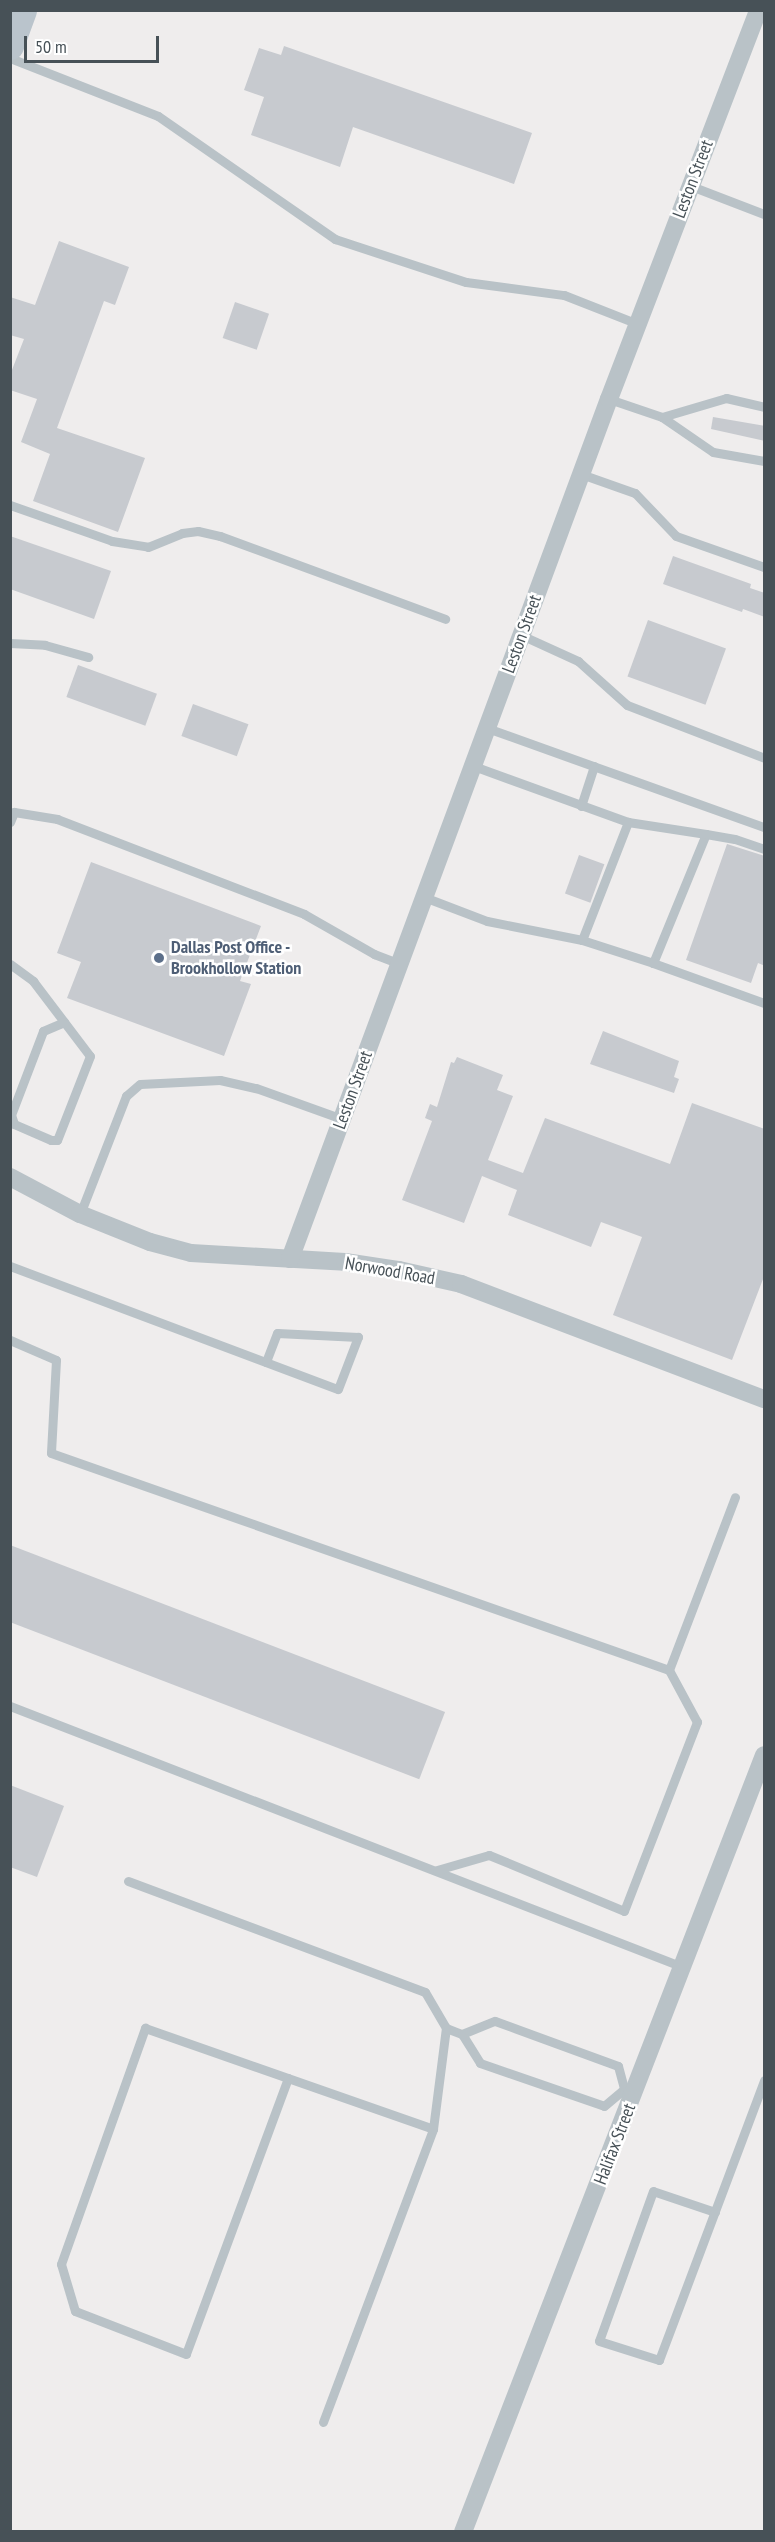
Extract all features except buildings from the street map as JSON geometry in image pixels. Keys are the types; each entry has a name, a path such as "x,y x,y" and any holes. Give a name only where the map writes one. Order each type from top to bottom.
{"main road":[{"path":"10,46 23,10"}],"street":[{"name":"Leston Street","path":"290,1259 609,399 758,10"},
{"name":"Norwood Road","path":"10,1177 80,1214 150,1242 190,1253 345,1262 399,1270 461,1284 765,1399"},
{"name":"Halifax Street","path":"463,2532 629,2092 683,1967 765,1755"}],"lane":[{"path":"10,58 158,116 335,239 466,282 564,295 638,324"},
{"path":"691,186 765,214"},
{"path":"662,417 726,398 765,407"},
{"path":"609,399 662,417 713,452 765,461"},
{"path":"581,474 636,493 676,536 765,567"},
{"path":"10,505 112,541 148,547 182,533 198,531 220,536 445,620"},
{"path":"521,635 578,661 627,705 765,758"},
{"path":"10,643 45,645 88,657"},
{"path":"487,728 765,827"},
{"path":"473,766 628,822 735,838 765,849"},
{"path":"581,806 594,766"},
{"path":"10,822 14,812 57,819 304,914 374,954 400,964"},
{"path":"582,940 628,822"},
{"path":"653,963 706,834"},
{"path":"424,897 487,921 582,940 765,1003"},
{"path":"10,964 33,981 90,1056 57,1140 51,1140 14,1124 11,1115 43,1031 64,1022"},
{"path":"80,1214 126,1096 140,1084 220,1080 256,1088 342,1119"},
{"path":"10,1266 266,1362 338,1389 358,1337 277,1333 266,1362"},
{"path":"10,1340 56,1360 51,1454 669,1670 698,1722 624,1911 489,1855 437,1870"},
{"path":"669,1670 735,1497"},
{"path":"10,1706 683,1967"},
{"path":"128,1881 425,1992 446,2028 433,2129 323,2422"},
{"path":"446,2028 462,2034 480,2063 604,2106 629,2092 618,2066 495,2021 462,2034"},
{"path":"288,2078 186,2354 75,2311 61,2264 145,2028 288,2078 433,2129"},
{"path":"715,2212 653,2191 599,2341 659,2361 765,2080"}],"place":[{"name":"Dallas Post Office - Brookhollow Station","path":"159,958"}]}
